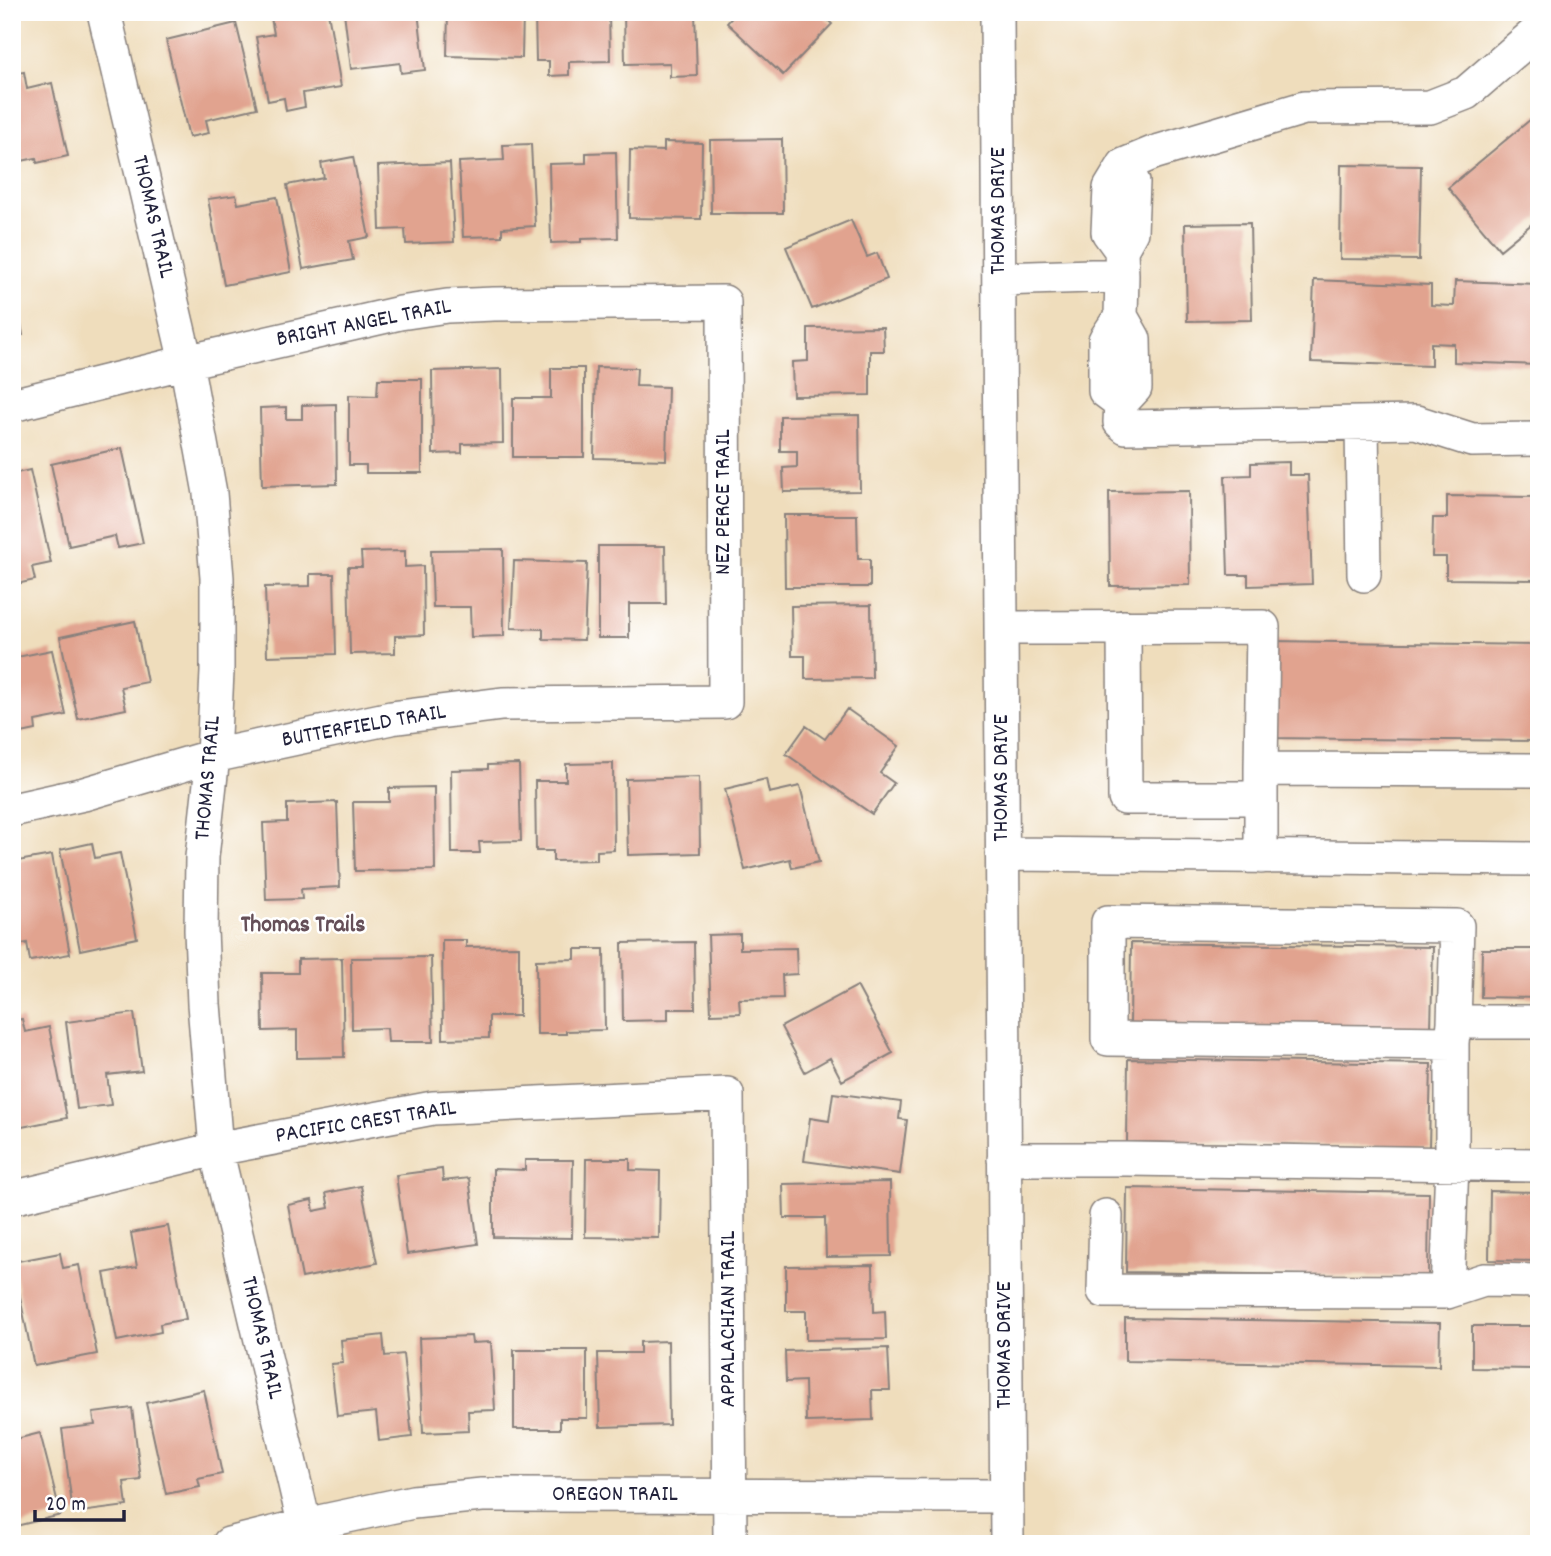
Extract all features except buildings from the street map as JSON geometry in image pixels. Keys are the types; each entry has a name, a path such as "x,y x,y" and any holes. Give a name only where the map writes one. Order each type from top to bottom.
{"street":[{"name":"THOMAS TRAIL","path":"104,12 186,362 210,493 217,578 217,672 213,756 202,857 201,930 216,1149 307,1534"},
{"name":"THOMAS DRIVE","path":"998,12 1007,1544"},
{"path":"1539,30 1466,93 1430,107 1304,108 1153,153 1124,165 1133,182 1132,232 1121,262 1121,316 1105,340 1105,391 1121,403 1120,422 1126,427 1416,422 1472,440 1539,439"},
{"path":"999,279 1121,262"},
{"name":"BRIGHT ANGEL TRAIL","path":"12,405 400,313 447,306 724,302"},
{"name":"NEZ PERCE TRAIL","path":"724,302 725,702"},
{"path":"1362,423 1364,575"},
{"path":"1124,627 1125,798 1261,784 1539,769"},
{"path":"1001,628 1263,627 1261,857"},
{"name":"BUTTERFIELD TRAIL","path":"12,810 84,794 213,756 391,718 502,704 725,702"},
{"path":"1002,854 1539,859"},
{"path":"1447,1292 1452,1164 1453,1032 1457,926 1108,922 1108,1039 1453,1032 1539,1022"},
{"name":"PACIFIC CREST TRAIL","path":"12,1198 216,1149 433,1108 727,1094"},
{"name":"APPALACHIAN TRAIL","path":"727,1094 730,1544"},
{"path":"1004,1159 1539,1165"},
{"path":"1106,1216 1104,1292 1447,1292 1484,1280 1539,1281"},
{"name":"OREGON TRAIL","path":"229,1544 307,1534 413,1502 482,1495 1006,1496"}],"district":[{"name":"Thomas Trails","path":"303,926"}]}
